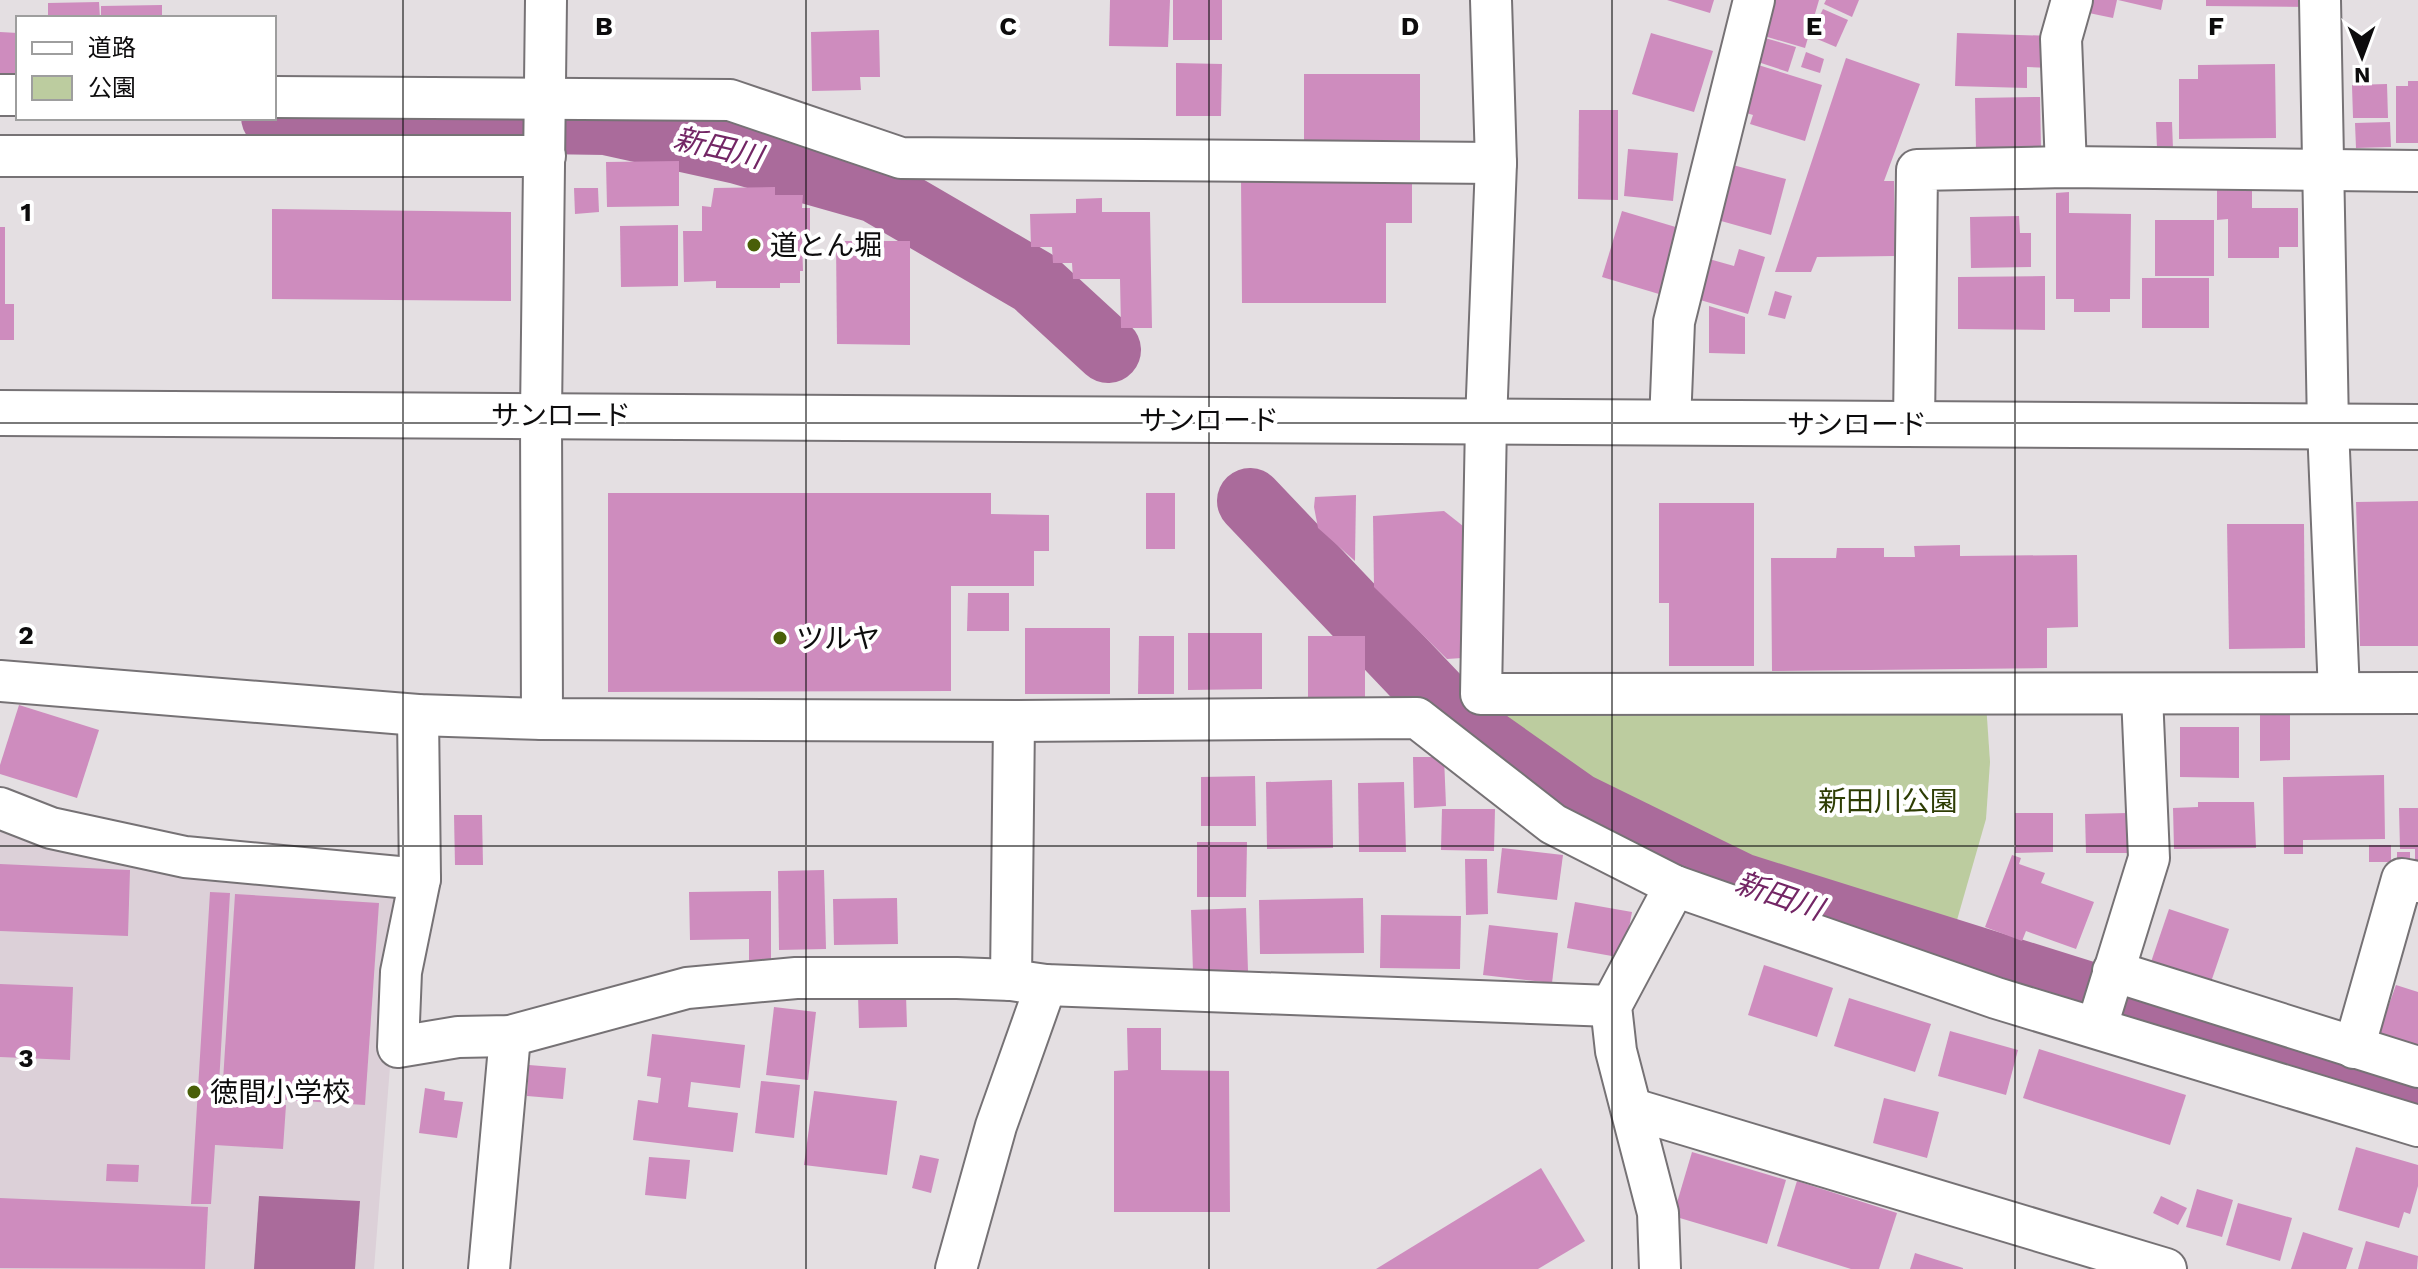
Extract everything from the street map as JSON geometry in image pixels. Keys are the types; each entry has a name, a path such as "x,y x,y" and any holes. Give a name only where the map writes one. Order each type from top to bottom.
{"street":[{"path":"542,719 541,415 546,0"},
{"path":"1491,0 1496,163 1486,422 1481,694 2418,693"},
{"path":"1670,423 1674,322 1754,0"},
{"path":"2066,167 2061,39 2072,0"},
{"path":"2320,0 2328,427 2339,693"},
{"path":"276,97 544,127"},
{"path":"0,156 544,127 730,100 901,158 1496,163"},
{"path":"1914,425 1917,170 2066,167 2418,171"},
{"name":"サンロード","path":"0,413 2418,427"},
{"path":"0,681 418,715 542,719 1014,721 1417,718 1553,824 1675,886 1996,998 2105,999 2354,1048 2418,1067"},
{"path":"2105,999 2149,858 2142,695"},
{"path":"418,715 420,879 401,972 398,1047 458,1037 510,1036 687,988 796,978 1029,982 1611,1006"},
{"path":"956,1269 996,1126 1029,982 1014,721"},
{"path":"0,808 51,828 185,857 420,879"},
{"path":"2354,1048 2402,879 2418,882"},
{"path":"1660,1269 1658,1213 1616,1051 1611,1006 1675,886"},
{"path":"2105,999 2418,1126"},
{"path":"489,1269 510,1036"},
{"path":"1633,1109 2113,1261 2166,1269"}],"shaded area":[{"name":"徳間小学校","path":"0,828 392,888 402,915 374,1269 0,1269"},
{"path":"259,1196 360,1201 355,1269 254,1269"}],"green space":[{"name":"新田川公園","path":"1469,700 1986,703 1990,762 1986,819 1955,927 1770,868 1609,797"}],"building":[{"path":"1110,0 1170,0 1168,47 1109,46"},
{"path":"1173,0 1222,0 1222,40 1173,40"},
{"path":"1667,0 1714,0 1710,13"},
{"path":"1775,0 1819,0 1805,48 1764,36"},
{"path":"1826,0 1859,0 1852,17 1824,4"},
{"path":"2087,0 2117,0 2113,18 2084,12"},
{"path":"2118,0 2163,0 2161,10"},
{"path":"2206,0 2313,0 2313,7 2206,6"},
{"path":"99,2 100,16 48,16 48,3"},
{"path":"162,5 162,16 101,16 101,6"},
{"path":"1823,9 1848,20 1836,47 1810,36"},
{"path":"879,30 880,77 860,77 861,90 812,91 811,32"},
{"path":"0,32 16,33 16,80 0,80"},
{"path":"1651,33 1713,51 1694,112 1632,94"},
{"path":"1957,33 2053,36 2052,68 2027,67 2027,88 1955,86"},
{"path":"1765,38 1796,47 1788,72 1758,62"},
{"path":"1806,52 1824,59 1820,73 1801,67"},
{"path":"1846,58 1920,84 1884,181 1894,181 1895,256 1817,257 1811,272 1775,272"},
{"path":"1176,63 1222,64 1221,116 1176,116"},
{"path":"1755,64 1822,85 1805,141 1750,124 1753,115 1740,111"},
{"path":"2275,64 2276,138 2179,139 2179,79 2198,79 2198,65"},
{"path":"1304,74 1420,74 1420,140 1304,140"},
{"path":"2408,81 2418,81 2418,143 2396,143 2396,86 2408,86"},
{"path":"2387,84 2388,118 2353,118 2352,85"},
{"path":"2040,97 2041,148 1976,149 1975,98"},
{"path":"1579,110 1618,110 1618,200 1578,199"},
{"path":"2156,122 2172,122 2173,149 2157,149"},
{"path":"2390,122 2391,147 2356,148 2355,123"},
{"path":"1628,149 1678,153 1673,201 1624,196"},
{"path":"679,161 679,206 607,207 606,162"},
{"path":"1729,164 1786,179 1771,235 1714,219"},
{"path":"1241,178 1412,182 1412,223 1386,223 1386,303 1242,303"},
{"path":"2217,185 2252,185 2252,208 2298,208 2298,247 2279,247 2279,258 2228,258 2228,219 2217,220"},
{"path":"775,187 775,195 803,195 802,208 810,208 810,240 802,240 803,271 800,271 800,283 780,283 780,288 716,288 716,281 684,282 683,231 702,231 702,206 711,207 714,188"},
{"path":"574,188 598,188 599,212 575,214"},
{"path":"2069,192 2069,213 2131,214 2130,299 2110,299 2110,312 2074,312 2074,299 2056,299 2056,193"},
{"path":"1102,198 1102,212 1150,212 1152,328 1121,328 1120,279 1073,279 1072,263 1053,263 1052,247 1031,247 1030,214 1076,213 1076,199"},
{"path":"272,209 511,212 511,301 272,299"},
{"path":"1622,211 1679,228 1659,294 1602,277"},
{"path":"2019,216 2020,233 2031,233 2031,267 1971,268 1970,217"},
{"path":"2155,220 2214,220 2214,276 2155,276"},
{"path":"678,225 678,286 621,287 620,226"},
{"path":"0,227 5,227 5,304 14,304 14,340 0,340"},
{"path":"836,241 910,241 910,345 837,344"},
{"path":"1739,249 1765,257 1748,314 1690,297 1702,257 1734,266"},
{"path":"2045,276 2045,330 1958,329 1958,277"},
{"path":"2142,278 2209,278 2209,328 2142,328"},
{"path":"1775,291 1792,296 1785,319 1768,315"},
{"path":"1709,306 1745,317 1745,354 1709,353"},
{"name":"ツルヤ","path":"608,493 991,493 991,514 1049,515 1049,551 1034,551 1034,586 951,586 951,691 608,692"},
{"path":"1146,493 1175,493 1175,549 1146,549"},
{"path":"1356,495 1355,561 1318,528 1314,507 1315,497"},
{"path":"2418,501 2418,646 2360,646 2356,502"},
{"path":"1659,503 1754,503 1754,666 1669,666 1669,603 1659,603"},
{"path":"1444,511 1463,526 1462,658 1447,659 1374,587 1373,516"},
{"path":"2227,524 2304,524 2305,648 2229,649"},
{"path":"1960,545 1960,556 2077,555 2078,627 2047,628 2047,668 1772,671 1771,558 1836,558 1837,548 1884,548 1884,557 1915,557 1914,546"},
{"path":"968,593 1009,593 1009,631 967,631"},
{"path":"1025,628 1110,628 1110,694 1025,694"},
{"path":"1188,633 1262,633 1262,689 1188,690"},
{"path":"1139,636 1174,636 1174,694 1138,694"},
{"path":"1308,636 1365,636 1365,699 1308,699"},
{"path":"19,705 99,730 77,798 0,774"},
{"path":"2290,714 2290,760 2260,761 2260,715"},
{"path":"2180,727 2239,727 2239,778 2180,777"},
{"path":"1413,757 1444,757 1446,806 1414,808"},
{"path":"2384,775 2385,839 2303,840 2303,854 2284,854 2283,777"},
{"path":"1255,776 1256,826 1201,826 1201,777"},
{"path":"1332,780 1333,848 1267,849 1266,782"},
{"path":"1404,782 1406,852 1359,852 1358,783"},
{"path":"2198,802 2254,802 2256,848 2174,849 2173,808 2198,807"},
{"path":"2399,808 2418,808 2418,868 2415,868 2415,849 2400,849"},
{"path":"1442,809 1495,809 1494,851 1441,850"},
{"path":"2015,813 2053,813 2053,852 2015,853"},
{"path":"2128,813 2128,853 2086,853 2085,814"},
{"path":"454,815 482,815 483,865 455,865"},
{"path":"1197,842 1247,842 1246,897 1197,897"},
{"path":"2369,845 2391,845 2391,862 2369,862"},
{"path":"1502,848 1563,855 1557,900 1497,893"},
{"path":"2397,852 2410,852 2410,860 2397,860"},
{"path":"2012,855 2021,858 2019,864 2045,873 2041,883 2094,902 2076,949 2026,931 2022,941 1985,927"},
{"path":"1465,859 1487,859 1488,914 1466,915"},
{"path":"0,864 130,870 128,936 0,931"},
{"path":"824,870 826,949 779,950 778,871"},
{"path":"771,891 771,962 749,963 749,939 690,940 689,892"},
{"path":"210,892 230,893 218,1101 286,1105 283,1149 215,1145 211,1204 191,1204"},
{"path":"235,894 379,903 365,1105 222,1096"},
{"path":"897,898 898,944 834,945 833,899"},
{"path":"1363,898 1364,953 1260,954 1259,900"},
{"path":"1575,902 1632,912 1623,958 1567,948"},
{"path":"1246,908 1248,971 1193,972 1191,910"},
{"path":"2169,909 2229,929 2211,982 2151,962"},
{"path":"1381,915 1461,916 1460,969 1380,968"},
{"path":"1489,925 1558,933 1552,983 1483,975"},
{"path":"1764,965 1833,988 1817,1037 1748,1015"},
{"path":"0,984 73,987 70,1060 0,1057"},
{"path":"2396,985 2418,992 2418,1049 2378,1035"},
{"path":"906,994 907,1027 859,1028 858,995"},
{"path":"1849,998 1931,1024 1915,1072 1834,1046"},
{"path":"774,1007 816,1012 808,1080 766,1075"},
{"path":"1127,1028 1161,1028 1161,1070 1229,1071 1230,1212 1114,1212 1114,1071 1128,1070"},
{"path":"1950,1031 2018,1050 2006,1095 1938,1076"},
{"path":"652,1034 745,1045 740,1088 691,1082 688,1107 738,1113 733,1152 633,1140 638,1100 658,1103 661,1078 647,1076"},
{"path":"2039,1049 2186,1095 2170,1145 2023,1098"},
{"path":"529,1065 566,1068 563,1099 527,1096"},
{"path":"761,1081 800,1085 794,1138 755,1133"},
{"path":"425,1088 445,1092 444,1100 463,1102 457,1138 419,1133"},
{"path":"814,1091 897,1101 887,1175 804,1165"},
{"path":"1884,1098 1939,1112 1927,1158 1873,1143"},
{"path":"2356,1147 2418,1165 2418,1186 2410,1214 2404,1212 2399,1228 2338,1210"},
{"path":"1692,1152 1786,1180 1767,1244 1673,1216"},
{"path":"920,1155 939,1159 931,1193 912,1188"},
{"path":"649,1157 690,1160 686,1199 645,1195"},
{"path":"107,1164 139,1165 138,1182 106,1181"},
{"path":"1541,1168 1585,1241 1538,1269 1376,1269"},
{"path":"1797,1181 1897,1213 1879,1269 1851,1269 1777,1246"},
{"path":"2197,1189 2233,1200 2222,1237 2186,1227"},
{"path":"2161,1196 2187,1208 2178,1225 2153,1213"},
{"path":"0,1198 208,1207 205,1269 0,1268"},
{"path":"2238,1203 2292,1218 2280,1261 2226,1245"},
{"path":"2303,1232 2353,1248 2346,1269 2291,1269"},
{"path":"2366,1241 2418,1256 2417,1269 2358,1269"},
{"path":"1915,1253 1963,1268 1963,1269 1910,1269"}],"waterway":[{"name":"新田川","path":"276,117 606,122 738,151 876,190 1034,282 1108,350"},
{"name":"新田川","path":"1250,501 1464,726 1576,805 1741,886 2418,1098"}],"place":[{"name":"道とん堀","path":"754,245"},
{"name":"ツルヤ","path":"780,638"},
{"name":"徳間小学校","path":"194,1092"}]}
